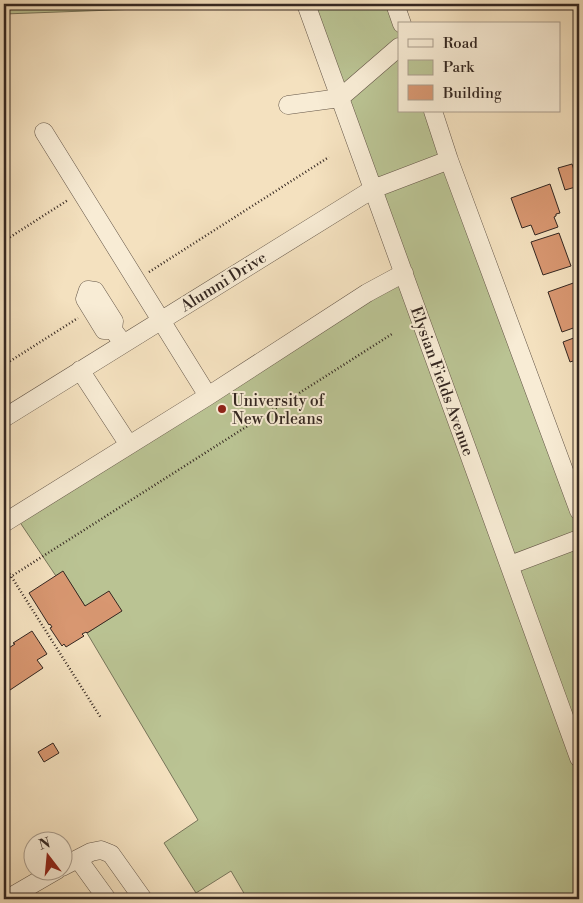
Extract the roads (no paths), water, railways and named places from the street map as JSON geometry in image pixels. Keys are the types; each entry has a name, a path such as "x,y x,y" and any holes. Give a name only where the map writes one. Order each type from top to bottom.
{"street":[{"name":"Elysian Fields Avenue","path":"306,4 579,758"},
{"path":"395,4 401,22"},
{"path":"288,105 340,98 398,48"},
{"path":"433,112 449,160 579,511"},
{"path":"44,132 208,396"},
{"name":"Alumni Drive","path":"4,418 80,370 118,337 161,320 373,189 449,160"},
{"path":"4,523 208,396 367,293 404,273"},
{"path":"92,309 85,299 88,290 95,291 114,321 118,337"},
{"path":"80,370 129,445"},
{"path":"510,564 579,539"},
{"path":"72,862 91,852 101,850 111,854 143,899"},
{"path":"72,865 107,899"},
{"path":"7,899 40,880"}],"place":[{"name":"University of New Orleans","path":"222,409"}]}
